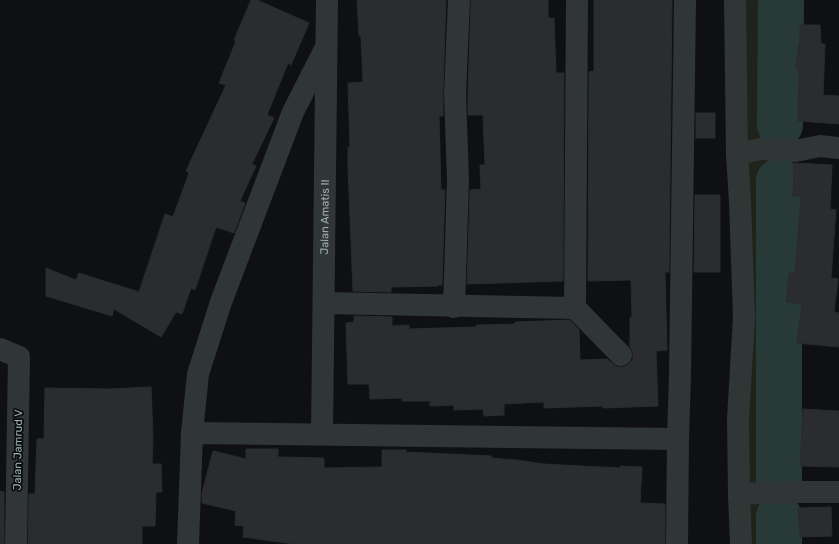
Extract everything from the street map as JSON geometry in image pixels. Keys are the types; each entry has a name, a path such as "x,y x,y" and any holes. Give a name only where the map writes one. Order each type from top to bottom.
{"street":[{"name":"Jalan Amatis II","path":"322,434 327,0"},
{"path":"454,307 458,180 455,94 459,0"},
{"path":"577,0 575,308 621,355"},
{"path":"677,544 685,0"},
{"path":"735,0 737,154 744,317 738,419 746,494 740,544"},
{"path":"188,544 192,433 198,374 221,302 293,112 326,46"},
{"path":"737,154 761,149 795,151 820,146 839,148"},
{"path":"324,304 575,308"},
{"name":"Jalan Jamrud V","path":"10,353 16,544"},
{"path":"192,433 678,439"},
{"path":"746,494 839,492"}],"shaded area":[{"path":"735,0 781,0 779,544 741,544"}],"building":[{"path":"251,0 257,0 309,23 291,65 288,63 267,115 274,118 252,164 256,166 240,201 245,203 234,233 216,227 195,290 191,288 182,314 176,312 161,337 114,309 112,316 46,296 46,268 76,280 79,273 139,292 165,214 173,217 189,173 186,171 226,85 219,83 236,41 234,40"},
{"path":"357,0 446,0 443,116 439,116 441,190 445,190 442,285 391,287 391,292 353,291 348,168 348,147 350,147 348,83 363,82 361,36 359,36"},
{"path":"471,0 548,0 548,17 554,18 556,73 564,73 563,281 467,284 470,190 481,189 480,165 485,165 483,115 468,115"},
{"path":"594,0 672,0 669,272 665,272 667,350 656,351 658,406 544,408 544,402 504,404 504,415 484,416 483,409 454,410 454,405 430,406 430,401 402,401 402,398 370,399 369,384 348,384 346,323 354,322 354,316 392,317 392,326 409,325 409,329 476,327 476,325 515,324 515,322 570,320 579,330 580,360 607,359 617,367 624,367 633,359 633,352 630,347 630,317 632,317 631,280 588,281 589,72 594,71"},
{"path":"800,25 820,25 821,44 825,44 823,95 839,96 839,124 798,121 799,70 796,69 800,43"},
{"path":"696,113 715,113 715,138 696,138"},
{"path":"794,163 832,165 830,209 836,210 831,278 838,279 834,312 839,313 839,347 797,343 802,304 786,302 789,273 795,274 801,196 793,196"},
{"path":"695,195 720,195 720,272 694,272"},
{"path":"151,387 153,437 152,464 161,464 162,492 156,492 155,526 142,526 142,544 28,544 29,494 35,494 37,439 44,439 45,388 108,389"},
{"path":"803,409 839,411 839,467 800,466"},
{"path":"246,449 278,449 278,457 324,458 324,468 382,467 382,450 406,450 406,452 491,456 491,458 543,464 620,468 620,466 642,467 640,503 665,504 665,544 294,544 243,537 244,526 235,525 236,511 202,503 202,493 213,451 246,459"},
{"path":"0,491 4,492 4,544 0,544"},
{"path":"831,507 832,536 800,537 798,508"}],"waterway":[{"path":"780,125 781,0"},
{"path":"779,181 779,479"},
{"path":"779,517 779,544"}]}
